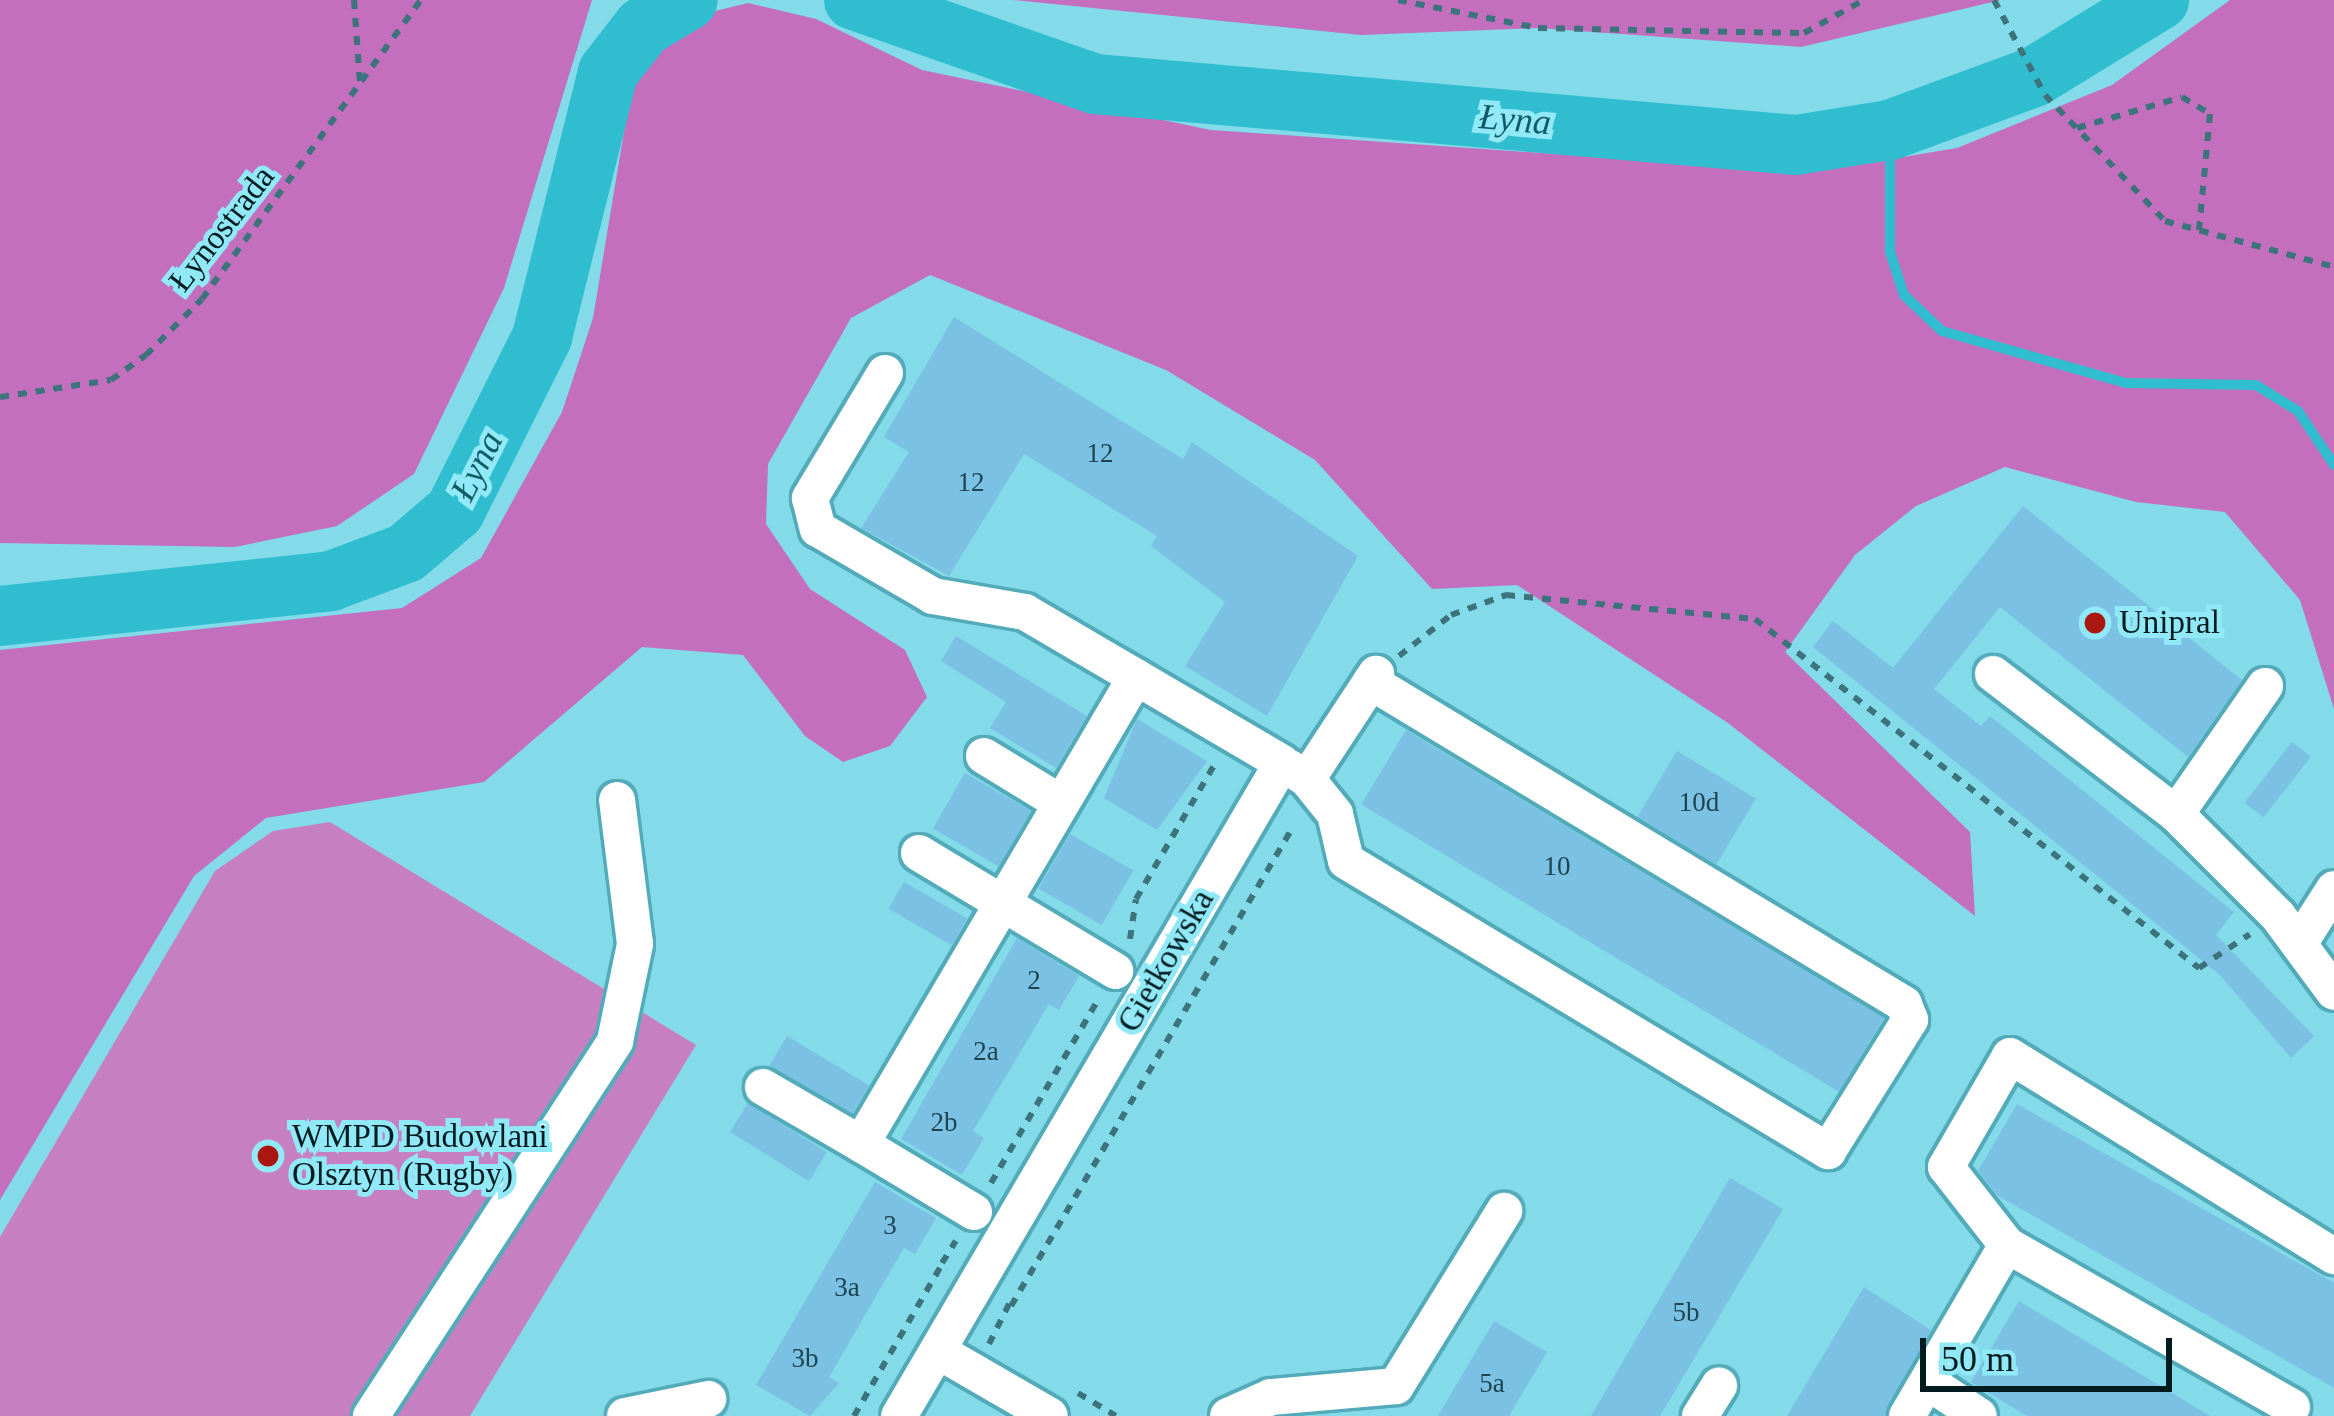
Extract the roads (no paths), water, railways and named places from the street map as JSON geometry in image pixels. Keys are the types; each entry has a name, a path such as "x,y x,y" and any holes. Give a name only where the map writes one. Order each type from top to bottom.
{"street":[{"path":"884,373 810,498 818,529 933,596 1024,612 1294,771"},
{"path":"1993,674 2176,814 2289,930 2334,992"},
{"path":"861,1144 1136,677"},
{"name":"Gietkowska","path":"898,1416 1294,771 1374,678 1904,1004 1910,1020 1828,1151 1346,861 1335,814 1294,771"},
{"path":"2176,814 2266,686"},
{"path":"984,756 1061,803"},
{"path":"371,1416 615,1041 635,944 616,800"},
{"path":"920,854 1114,971"},
{"path":"2289,930 2334,889"},
{"path":"2272,1405 2007,1245 1946,1167 2010,1055 2334,1256"},
{"path":"763,1088 974,1212"},
{"path":"1228,1416 1270,1397 1396,1386 1504,1211"},
{"path":"1907,1416 2007,1245"},
{"path":"938,1351 1050,1416"},
{"path":"1928,1382 1979,1416"},
{"path":"625,1416 708,1399"}],"waterway":[{"name":"Łyna","path":"0,616 331,581 406,553 455,511 542,337 608,72 643,27 688,0"},
{"name":"Łyna","path":"854,0 1095,84 1796,145 1890,130 2034,77 2159,0"},
{"path":"1890,130 1890,252 1904,295 1942,331 2126,383 2256,385 2298,411 2334,465"}],"place":[{"name":"Unipral","path":"2095,623"},
{"name":"WMPD Budowlani Olsztyn (Rugby)","path":"268,1156"}]}
